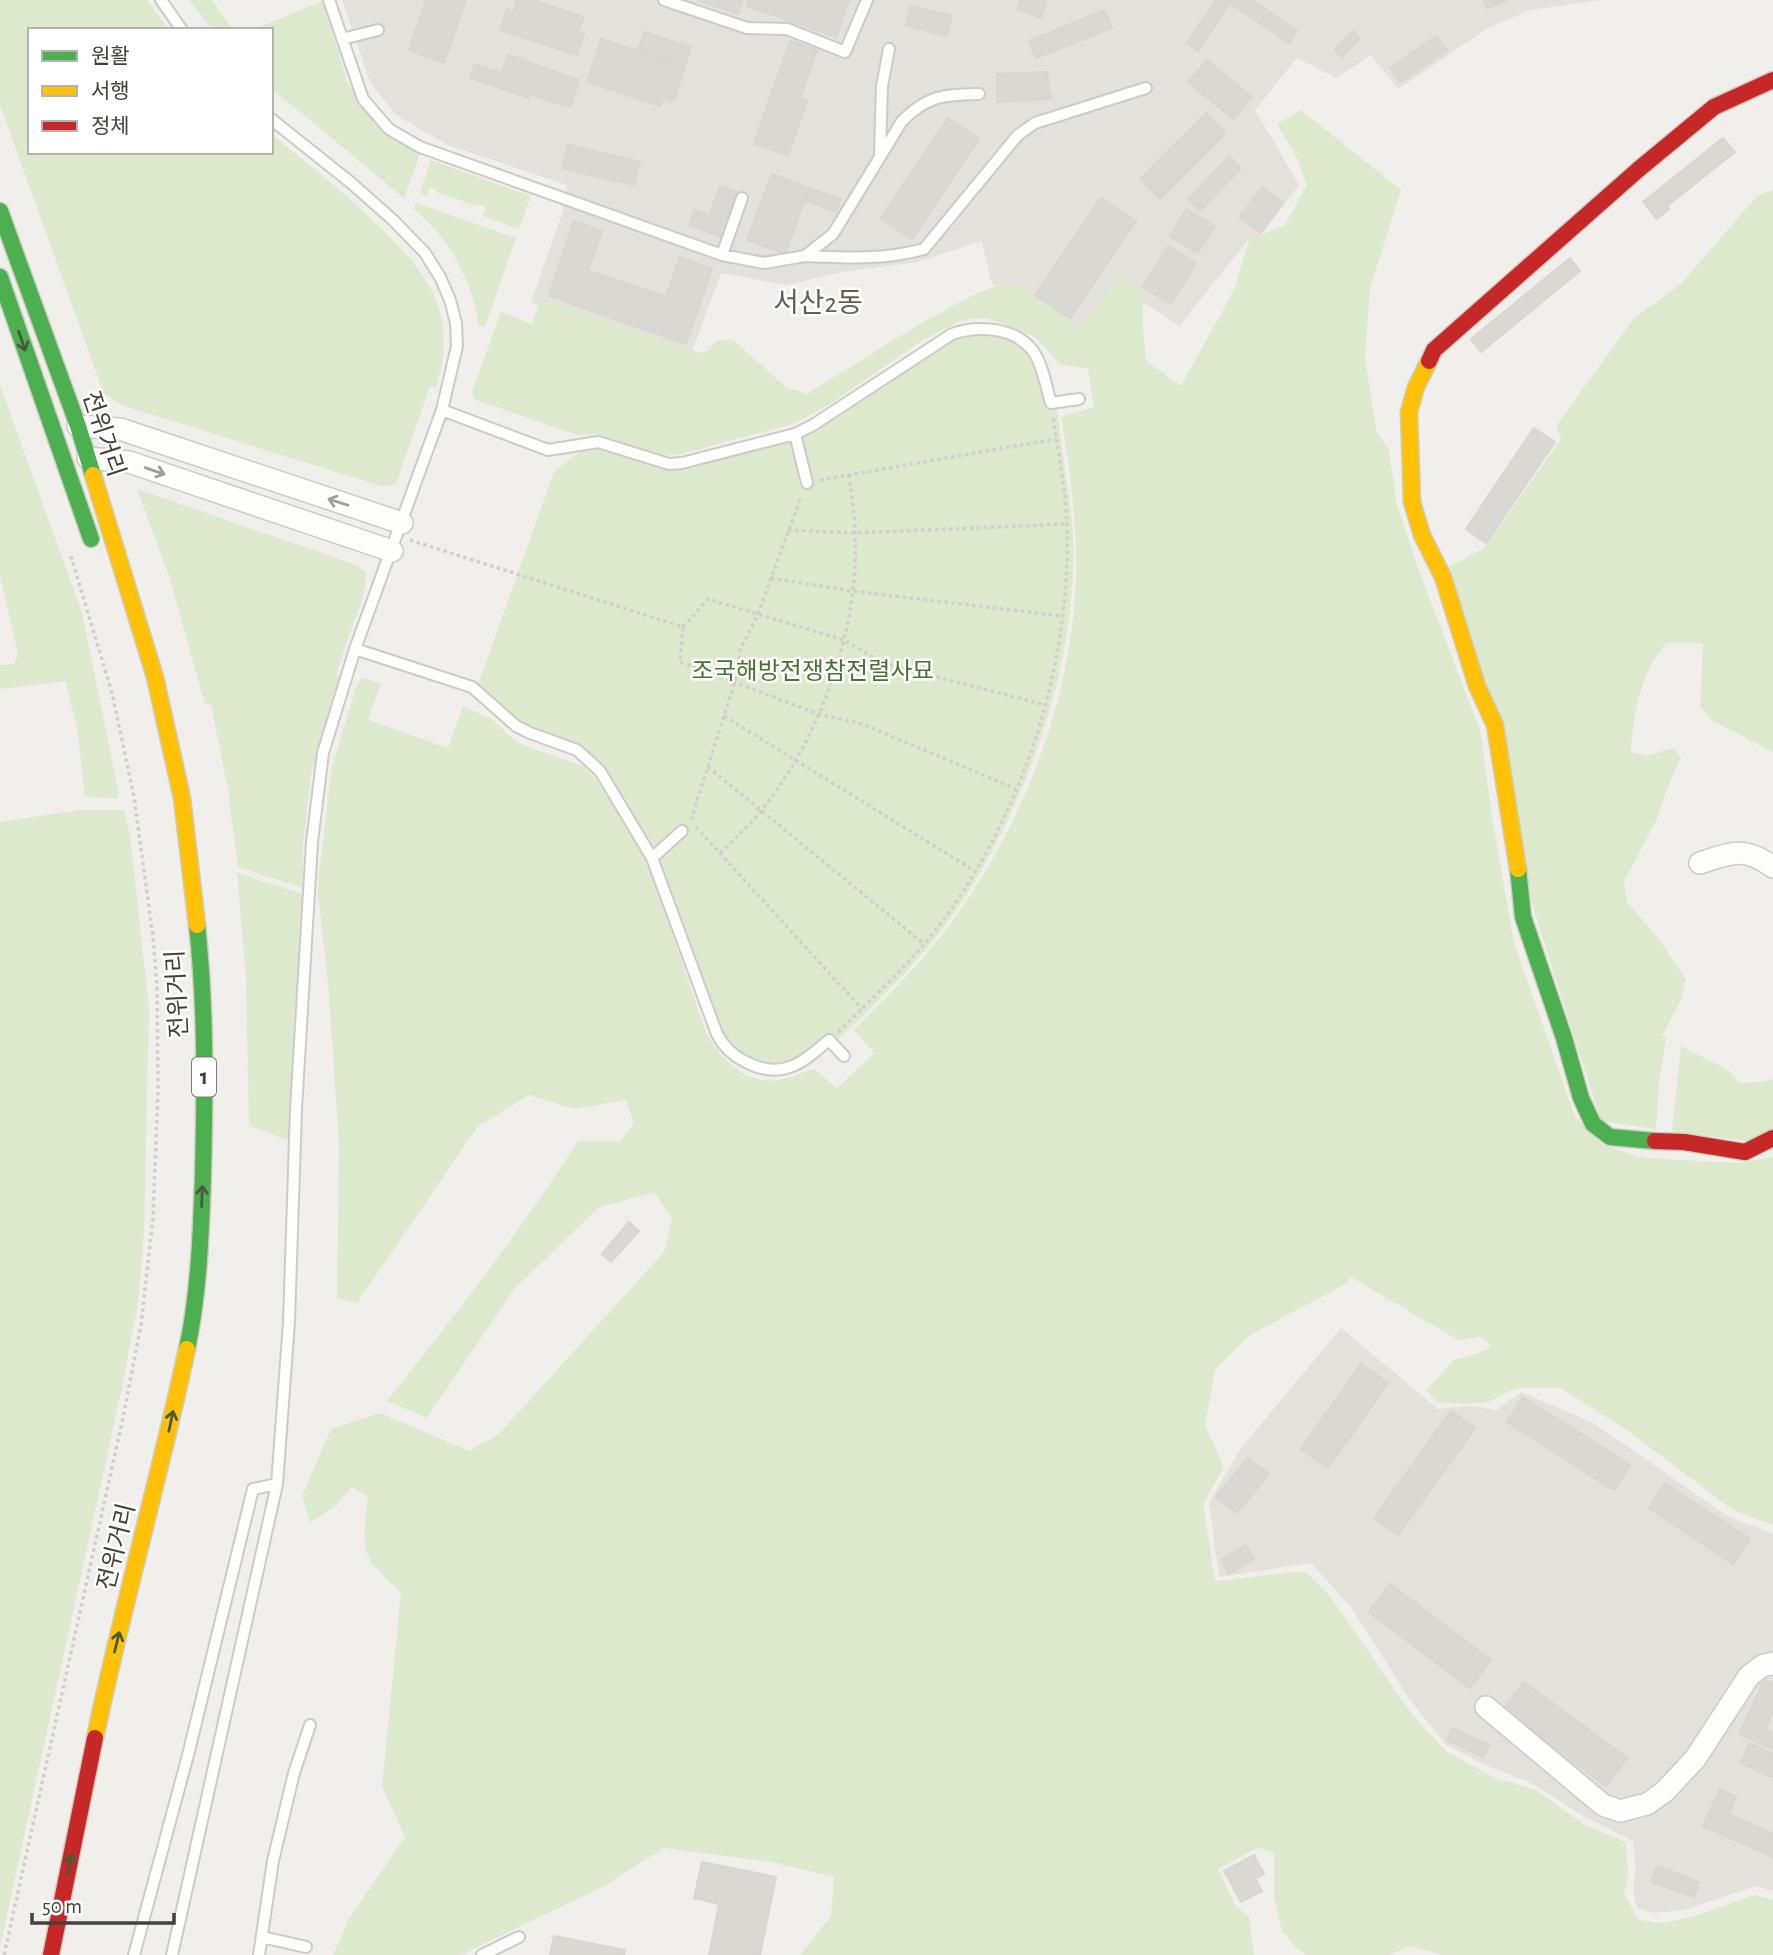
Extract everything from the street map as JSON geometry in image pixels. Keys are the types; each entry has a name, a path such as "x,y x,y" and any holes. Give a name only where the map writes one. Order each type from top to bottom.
{"main road":[{"path":"1773,80 1714,107 1639,169 1434,351 1416,387 1409,412 1409,451 1412,502 1422,535 1443,576 1477,686 1495,724 1517,861 1523,917 1564,1038 1581,1098 1593,1124 1610,1137 1633,1141 1684,1143 1745,1152 1773,1138"},
{"name":"전위거리","path":"0,211 78,426 155,677 182,798 202,982 205,1102 201,1224 192,1324 165,1451 113,1658 51,1955"},
{"name":"전위거리","path":"0,277 96,558"},
{"name":"전위거리","path":"56,1848 105,1621"}],"street":[{"path":"78,426 120,429 397,537"},
{"path":"88,458 130,462 397,537"},
{"path":"1700,863 1733,852 1759,857 1773,867"},
{"path":"1486,1707 1602,1805 1620,1811 1647,1804 1664,1792 1695,1759 1749,1676 1762,1666 1773,1663"}],"lane":[{"path":"160,0 181,28"},
{"path":"329,0 363,99 388,129 420,147 722,255 764,263 805,256 856,258 905,254 924,249 1018,135 1035,123 1146,88"},
{"path":"664,0 747,28 787,29 845,52 867,0"},
{"path":"342,39 378,30"},
{"path":"880,156 882,86 889,49"},
{"path":"805,256 832,234 902,121 917,107 941,95 979,94"},
{"path":"172,1955 277,1484 289,1322 296,1109 312,842 323,753 355,649 442,410 457,346 456,323 450,300 425,253 350,182 273,121"},
{"path":"722,255 742,198"},
{"path":"442,410 548,450 598,442 669,464 682,463 795,434 945,339 964,330 979,328 1000,331 1023,341 1034,353 1051,403 1079,399"},
{"path":"795,434 807,483"},
{"path":"355,649 472,687 516,726 577,750 600,771 652,858 717,1034 727,1049 752,1066 777,1071 805,1060 829,1040 844,1056"},
{"path":"652,858 682,831"},
{"path":"134,1955 188,1755 253,1489 277,1484"},
{"path":"259,1955 273,1861 294,1773 310,1725"},
{"path":"262,1937 306,1947"},
{"path":"482,1955 519,1937"}],"path":[{"path":"829,1040 923,944 949,912 999,830 1033,746 1055,664 1067,573 1067,524 1051,403"},
{"path":"862,1009 691,821 735,681 741,648 758,614 807,483 1056,439"},
{"path":"720,853 761,811 795,761 819,714 844,640 852,591 856,533 849,474"},
{"path":"788,530 856,533 1067,524"},
{"path":"397,537 683,627"},
{"path":"4,1955 124,1414 143,1313 153,1218 158,1091 157,986 152,923 134,797 112,693 92,620 68,550"},
{"path":"771,578 852,591 1062,616"},
{"path":"1017,789 863,724 819,714 680,662 683,627 708,599 844,640 883,663 1045,705"},
{"path":"724,716 975,871"},
{"path":"708,767 923,944"}],"shaded area":[{"path":"342,0 1601,0 1530,10 1487,29 1398,89 1371,55 1336,78 1297,58 1255,110 1299,185 1261,235 1248,240 1179,326 1124,289 1076,340 991,282 982,241 917,262 841,272 787,285 721,273 690,357 531,303 563,211 567,185 448,145 396,115 370,82"},
{"path":"1341,1328 1438,1409 1470,1406 1497,1410 1521,1392 1593,1423 1728,1516 1773,1534 1773,1891 1756,1886 1684,1910 1653,1913 1637,1908 1633,1890 1636,1869 1633,1841 1587,1818 1531,1783 1483,1764 1445,1744 1409,1698 1351,1607 1311,1563 1219,1577 1209,1502 1242,1447"}],"green space":[{"path":"0,0 147,0 168,28 28,28 28,154 273,154 273,136 355,204 419,270 440,311 444,334 443,359 436,387 430,386 396,484 385,487 127,407 104,394 0,105"},
{"path":"189,0 212,0 232,28 211,28"},
{"path":"323,1 347,81 358,100 421,151 404,198 273,90 273,28 257,28"},
{"path":"1301,110 1401,190 1370,288 1365,358 1376,429 1389,451 1397,504 1419,571 1480,730 1514,943 1575,1117 1603,1145 1644,1158 1739,1163 1773,1157 1773,1525 1733,1510 1628,1431 1561,1388 1520,1388 1489,1402 1437,1402 1426,1390 1454,1360 1492,1347 1480,1337 1458,1340 1351,1277 1342,1286 1250,1335 1215,1370 1205,1426 1224,1467 1203,1504 1215,1581 1305,1571 1330,1596 1410,1712 1447,1752 1495,1778 1536,1790 1583,1824 1625,1842 1629,1874 1624,1894 1639,1920 1662,1923 1692,1917 1755,1895 1773,1900 1773,1955 1441,1955 1411,1946 1388,1955 1308,1955 1296,1948 1282,1931 1274,1897 1274,1853 1259,1847 1218,1869 1236,1907 1249,1916 1254,1955 800,1955 831,1916 834,1877 772,1862 664,1848 602,1887 461,1955 333,1955 349,1919 405,1837 382,1786 401,1593 378,1570 366,1551 364,1529 368,1496 351,1487 336,1506 310,1523 302,1496 331,1429 380,1413 469,1451 498,1435 664,1252 672,1219 654,1192 598,1208 514,1289 427,1418 387,1401 486,1274 578,1141 620,1141 634,1123 626,1100 573,1109 529,1095 478,1126 357,1303 337,1298 339,1145 328,981 318,895 332,767 356,687 362,678 381,683 368,720 448,748 463,706 493,720 523,745 583,766 594,776 647,859 705,1030 718,1051 736,1069 758,1079 783,1079 815,1069 837,1089 874,1053 854,1030 928,952 976,886 1000,845 1021,803 1054,714 1073,621 1075,535 1061,417 1094,407 1088,369 1060,364 1036,338 986,318 962,320 923,340 827,406 793,424 678,455 660,455 597,434 577,435 474,399 472,392 501,312 532,324 541,298 700,353 707,351 716,341 733,340 786,387 807,394 940,313 992,287 1008,284 1025,290 1080,329 1119,276 1143,296 1146,361 1181,386 1234,290 1249,240 1285,225 1307,185 1296,156 1277,124"},
{"path":"431,160 531,196 519,229 483,216 486,207 478,204 477,206 436,192 437,190 430,187 427,196 420,193"},
{"path":"1773,190 1773,752 1711,720 1700,706 1703,643 1666,643 1657,654 1644,680 1634,723 1631,752 1647,756 1674,748 1681,758 1656,821 1624,881 1627,902 1658,938 1686,980 1680,1002 1662,1036 1666,1038 1656,1129 1601,1121 1530,897 1450,566 1484,548 1561,439 1556,426 1634,318 1681,284 1757,196"},
{"path":"416,203 516,238 485,327 479,325 471,292 457,261 438,233 414,209"},
{"name":"조국해방전쟁참전렬사묘","path":"979,323 1005,329 1024,338 1038,350 1047,364 1053,382 1071,512 1073,568 1066,640 1050,709 1028,773 999,837 965,898 945,926 897,981 818,1059 789,1075 759,1075 735,1062 715,1043 649,859 599,774 576,754 511,731 474,696 554,472 596,439 672,461 793,430 812,421 933,340 963,325"},
{"path":"0,385 82,613 119,795 116,799 85,796 78,735 66,681 0,689 0,665 14,664 18,653 0,576"},
{"path":"137,489 356,565 366,572 364,593 336,674 342,676 311,774 303,845 303,888 238,867 228,790 211,705 205,705 170,579"},
{"path":"79,810 124,810 130,835 149,1009 144,1234 138,1304 122,1387 0,1947 0,822"},
{"path":"237,873 303,894 291,1141 249,1126 246,979"},
{"path":"1681,1046 1727,1069 1740,1083 1773,1079 1773,1131 1747,1141 1672,1131"}],"building":[{"path":"426,0 466,0 444,63 409,50"},
{"path":"517,0 533,0 584,17 578,32 584,34 577,55 500,30 507,9 514,11"},
{"path":"698,0 743,0 738,14"},
{"path":"749,0 849,0 836,37 747,6"},
{"path":"1020,0 1047,0 1041,18 1017,9"},
{"path":"1216,0 1230,3 1198,51 1187,43"},
{"path":"1226,0 1252,0 1297,31 1289,43"},
{"path":"1484,0 1508,0 1487,8"},
{"path":"911,6 952,16 947,36 906,25"},
{"path":"1104,10 1112,28 1036,58 1029,41"},
{"path":"1353,31 1360,38 1342,57 1335,50"},
{"path":"644,32 691,47 685,66 638,51"},
{"path":"1436,36 1447,50 1400,82 1390,68"},
{"path":"601,39 685,66 674,101 663,98 660,106 587,82"},
{"path":"790,41 817,50 800,99 807,101 788,155 754,144"},
{"path":"508,55 579,80 570,107 530,94 529,98 470,78 475,64 501,73"},
{"path":"1207,60 1252,97 1233,119 1188,82"},
{"path":"1047,72 1051,99 997,102 997,74"},
{"path":"1206,113 1226,133 1160,199 1140,179"},
{"path":"948,118 979,139 912,239 881,218"},
{"path":"1723,138 1735,152 1667,206 1669,209 1657,219 1643,202"},
{"path":"568,145 640,162 634,185 562,168"},
{"path":"1229,157 1241,168 1200,211 1188,199"},
{"path":"772,174 809,188 785,254 747,240"},
{"path":"720,186 737,192 721,237 689,225 695,210 709,216"},
{"path":"1262,187 1283,203 1261,233 1240,217"},
{"path":"809,188 841,199 836,212 805,200"},
{"path":"1101,198 1136,221 1070,318 1035,295"},
{"path":"1186,209 1215,226 1198,253 1170,236"},
{"path":"574,221 602,231 588,271 666,297 680,257 712,269 686,344 549,296"},
{"path":"1168,246 1196,263 1171,304 1143,287"},
{"path":"1570,258 1580,271 1481,352 1471,339"},
{"path":"1534,428 1555,442 1486,543 1466,529"},
{"path":"629,1222 639,1231 611,1262 602,1254"},
{"path":"1361,1364 1388,1383 1328,1468 1301,1449"},
{"path":"1523,1397 1630,1465 1614,1490 1507,1422"},
{"path":"1451,1411 1475,1428 1398,1535 1374,1518"},
{"path":"1248,1458 1269,1474 1237,1513 1216,1497"},
{"path":"1665,1483 1750,1539 1733,1564 1649,1508"},
{"path":"1246,1545 1254,1559 1229,1574 1221,1560"},
{"path":"1390,1584 1491,1660 1470,1688 1369,1612"},
{"path":"1765,1679 1773,1683 1773,1712 1765,1729 1773,1733 1773,1749 1739,1734"},
{"path":"1524,1682 1627,1758 1606,1786 1503,1710"},
{"path":"1452,1728 1489,1745 1483,1757 1447,1740"},
{"path":"1750,1743 1773,1754 1773,1778 1741,1763"},
{"path":"1720,1789 1736,1797 1729,1814 1773,1834 1773,1857 1703,1826"},
{"path":"1254,1855 1264,1874 1255,1878 1262,1891 1241,1902 1224,1871"},
{"path":"702,1862 776,1877 760,1955 709,1955 719,1904 694,1898"},
{"path":"1657,1866 1699,1882 1694,1897 1651,1882"},
{"path":"554,1936 625,1950 624,1955 550,1955"}],"traffic: fast":[{"path":"0,211 78,426 93,475"},
{"path":"0,277 91,539"},
{"path":"1518,869 1523,917 1564,1038 1581,1098 1593,1124 1610,1137 1655,1141"},
{"path":"187,1349 197,1285 203,1175 203,1018 197,925"}],"traffic: slow":[{"path":"1429,361 1416,387 1409,412 1412,502 1422,535 1443,577 1477,686 1495,725 1518,869"},
{"path":"93,475 155,677 182,798 197,925"},
{"path":"95,1738 187,1349"}],"traffic: jam":[{"path":"1429,361 1434,350 1639,169 1714,107 1773,80"},
{"path":"1655,1141 1684,1142 1745,1152 1773,1138"},
{"path":"51,1955 95,1738"}],"district":[{"name":"서산2동","path":"818,304"}]}
